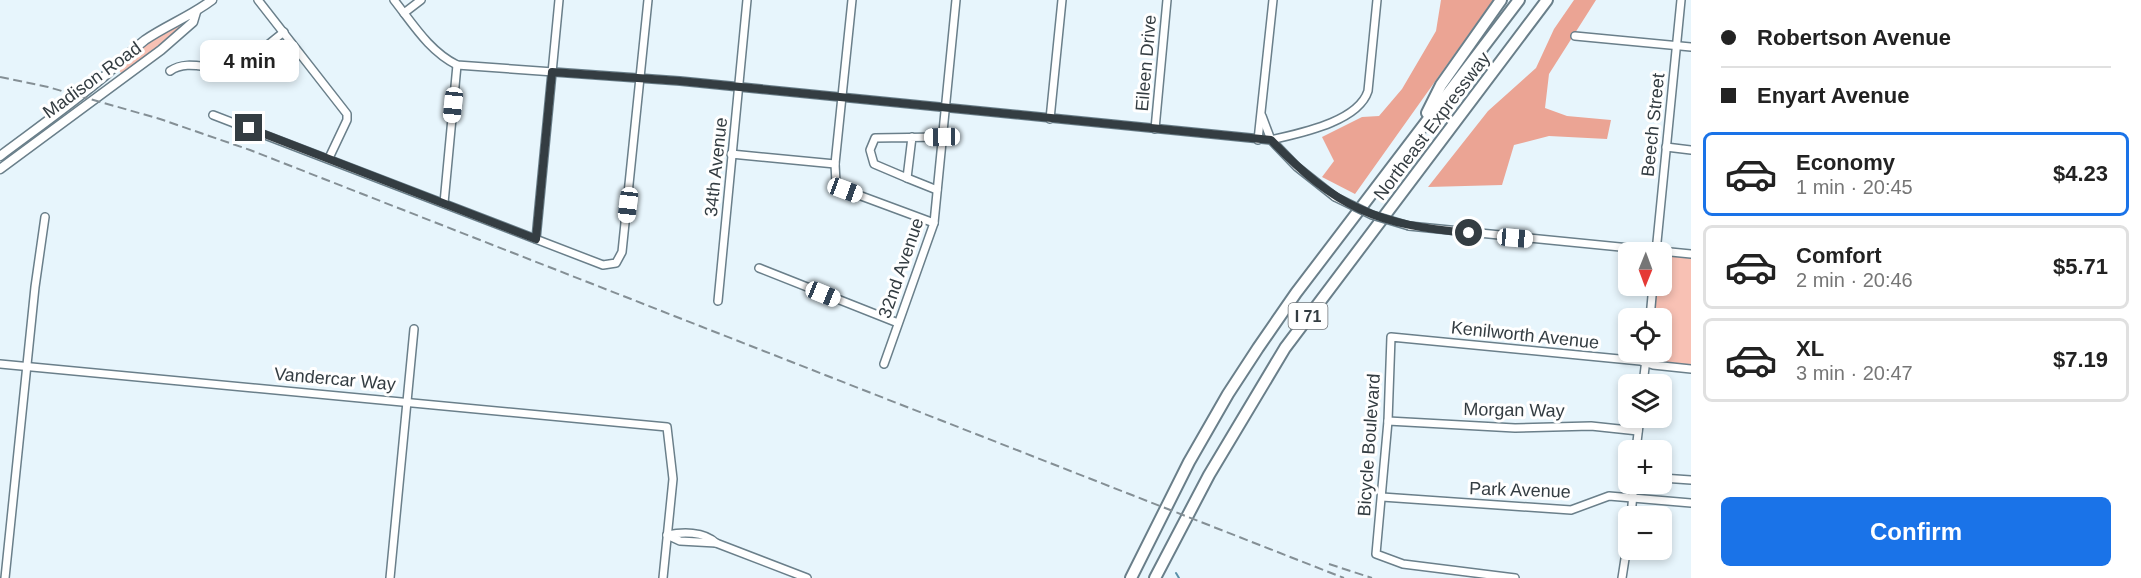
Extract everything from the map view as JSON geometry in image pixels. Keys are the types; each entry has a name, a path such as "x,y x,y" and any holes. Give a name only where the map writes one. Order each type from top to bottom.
{"highway":[{"path":"1416,135 1441,85 1501,0"},
{"name":"Northeast Expressway","path":"1131,578 1189,462 1228,394 1296,293 1519,0"},
{"name":"Northeast Expressway","path":"1155,578 1209,475 1285,348 1547,0"}],"main road":[{"name":"Madison Road","path":"0,156 97,81 140,44 187,14 196,12 212,0"},
{"name":"Madison Road","path":"0,169 106,88 162,50 193,22 196,12"}],"street":[{"path":"258,0 347,114 347,120 329,158"},
{"path":"394,0 439,55 457,65 640,77 1258,140 1285,137 1332,122 1363,102 1368,91 1377,0"},
{"path":"404,13 421,0"},
{"path":"536,239 559,0"},
{"path":"213,115 603,266 616,263 622,252 648,0"},
{"name":"34th Avenue","path":"718,301 747,0"},
{"path":"852,0 835,164 836,183 839,187 934,223"},
{"name":"32nd Avenue","path":"884,364 934,223 956,0"},
{"path":"1050,119 1062,0"},
{"name":"Eileen Drive","path":"1155,129 1167,0"},
{"path":"1258,140 1273,0"},
{"name":"Beech Street","path":"1657,242 1681,0"},
{"path":"170,71 182,65 220,68 237,65 284,32"},
{"path":"1575,36 1691,47"},
{"path":"444,203 457,65"},
{"path":"1262,116 1271,140 1297,168 1335,197 1372,215 1409,226 1618,248"},
{"path":"907,178 912,137"},
{"path":"937,190 877,167 870,156 870,144 875,138 942,137"},
{"path":"1666,147 1691,150"},
{"path":"731,154 835,164"},
{"path":"5,578 40,235 45,217"},
{"path":"1672,253 1691,254"},
{"path":"759,267 898,323"},
{"path":"390,578 414,329"},
{"name":"Kenilworth Avenue","path":"1391,337 1691,369"},
{"name":"Bicycle Boulevard","path":"1391,337 1388,421 1376,554 1403,564 1515,578"},
{"path":"1644,374 1646,363"},
{"name":"Vandercar Way","path":"0,364 667,427 673,479 667,535"},
{"name":"Morgan Way","path":"1388,421 1515,428 1591,426 1638,431"},
{"path":"1637,440 1638,428"},
{"path":"1672,479 1691,480"},
{"path":"1632,494 1632,506"},
{"name":"Park Avenue","path":"1382,497 1571,510 1602,497 1632,497 1691,503"},
{"path":"663,578 667,535 695,534 711,538 716,543 807,578"},
{"path":"1622,578 1625,560"}],"shaded area":[{"path":"1441,0 1493,0 1355,194 1322,177 1334,161 1322,137 1362,117 1379,116 1402,89 1436,31"},
{"path":"1574,0 1596,0 1549,74 1545,108 1567,116 1611,120 1607,139 1549,136 1514,145 1502,185 1428,187 1488,111 1536,68 1554,29"},
{"path":"187,18 188,20 165,42 121,73 118,69 153,39"},
{"path":"1672,253 1691,254 1691,369 1650,365 1649,362 1672,362 1672,308 1651,308 1652,296 1672,296"}],"waterway":[{"path":"1176,573 1179,578"}],"railway":[{"path":"0,77 48,87 160,119 250,150 1344,578"},
{"path":"1329,564 1372,578"}],"route":[{"path":"249,128 536,239 552,72 623,78 640,77 1271,140 1311,180 1357,209 1390,222 1428,230 1469,233"}]}
